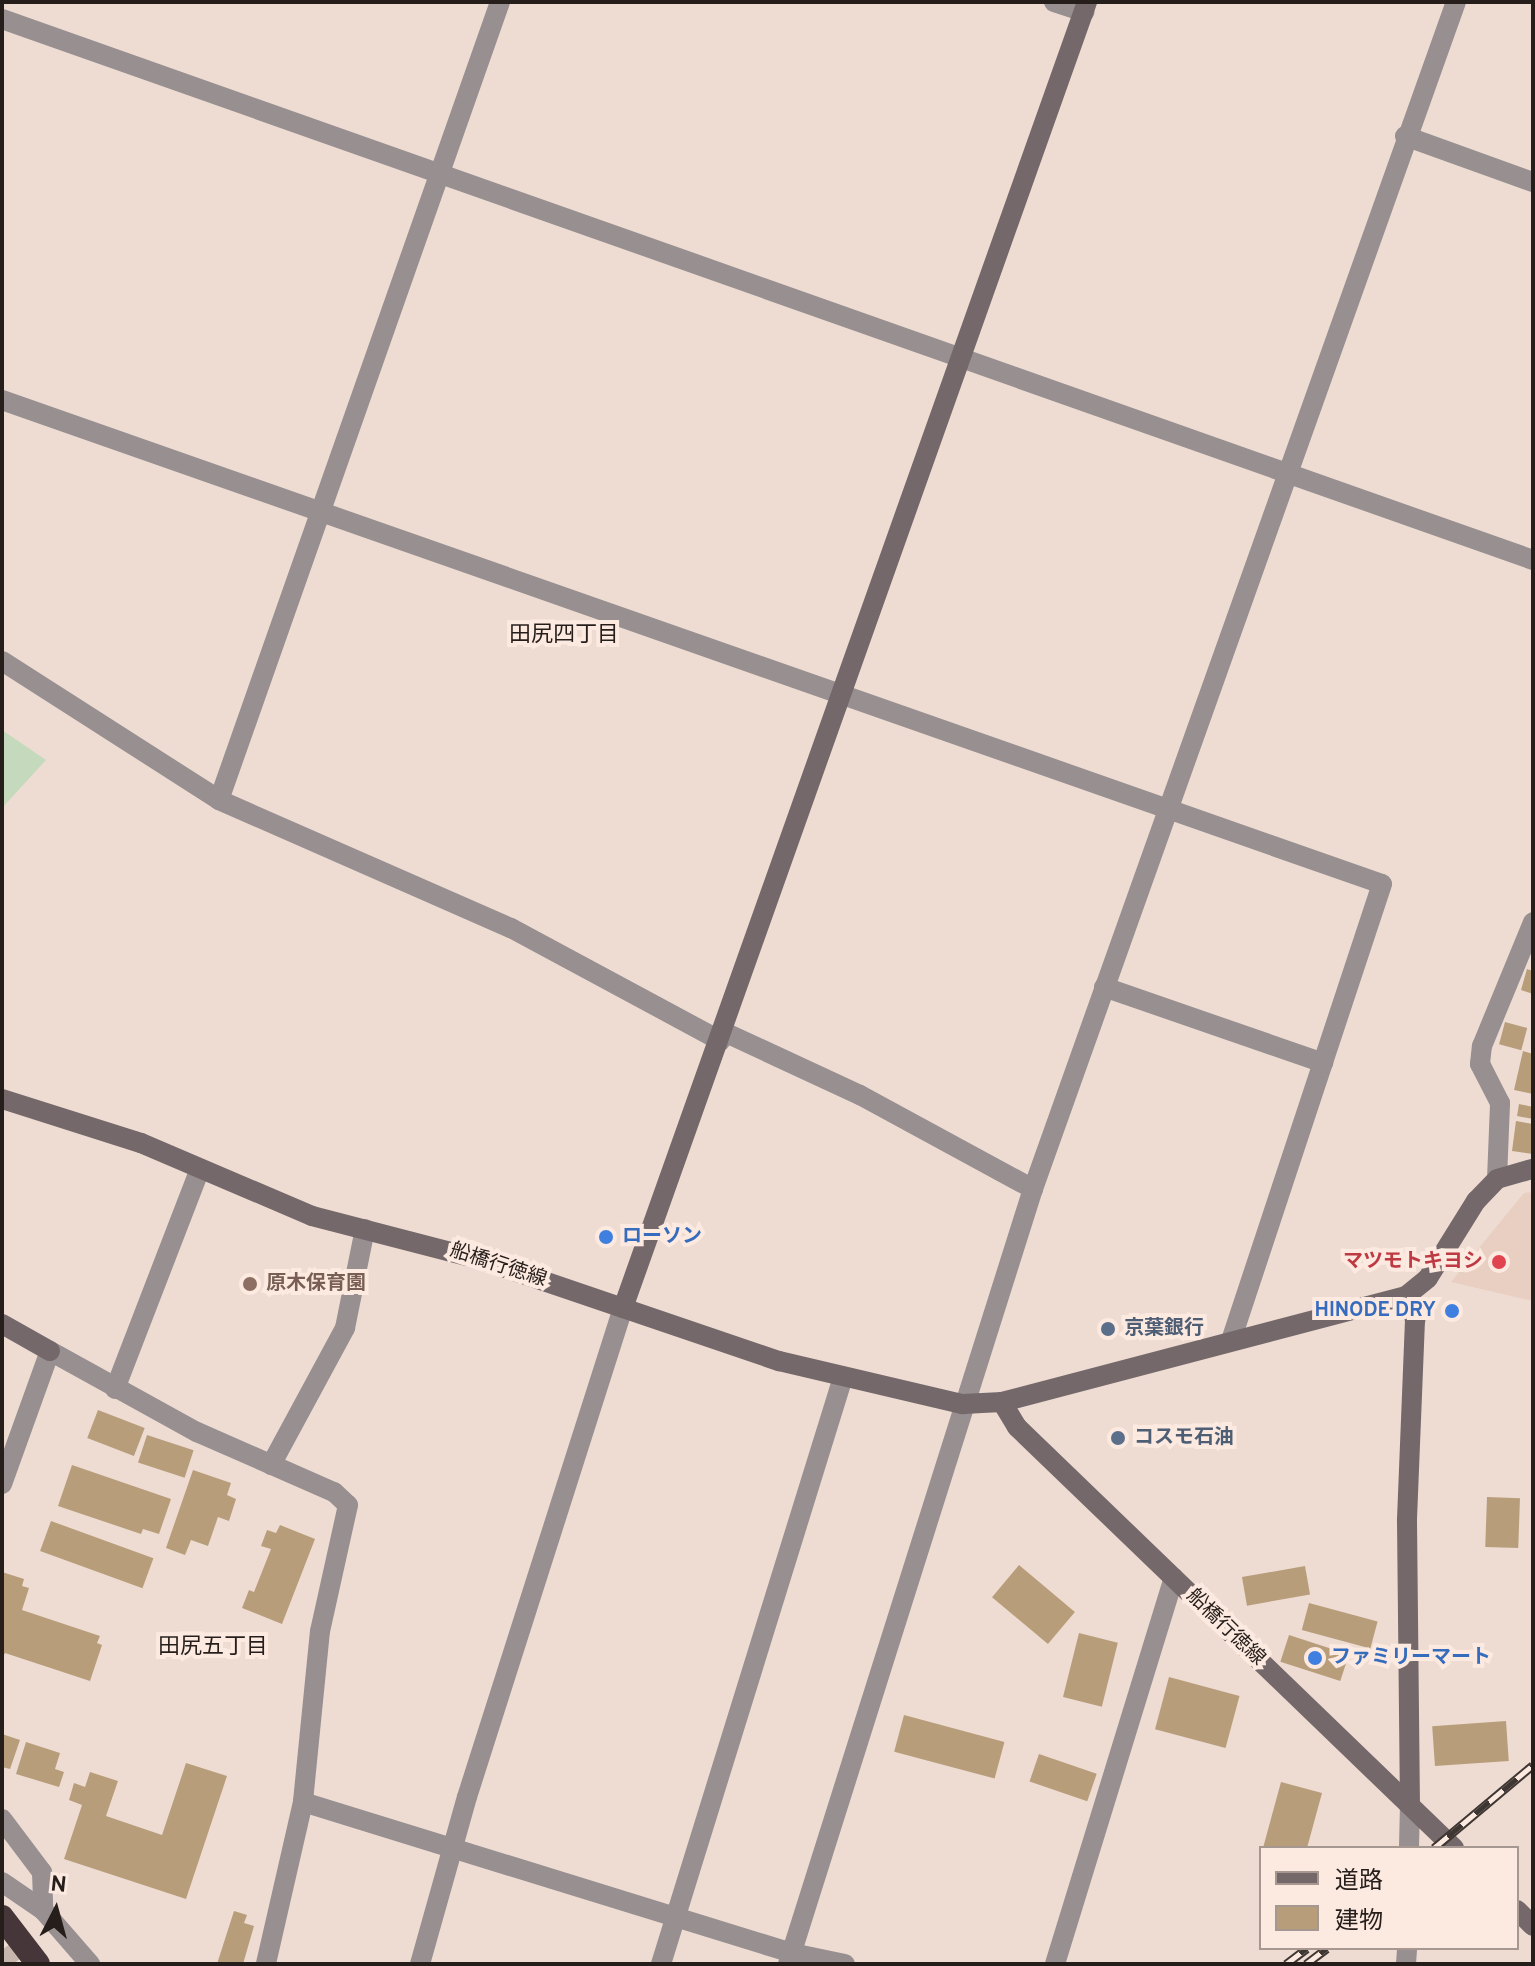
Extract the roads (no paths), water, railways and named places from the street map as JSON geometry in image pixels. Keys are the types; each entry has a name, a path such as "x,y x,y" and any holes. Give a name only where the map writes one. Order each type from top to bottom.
{"highway":[{"path":"2,1917 38,1964"}],"main road":[{"path":"623,1308 723,1037 1086,7"},
{"name":"船橋行徳線","path":"2,1099 141,1143 312,1216 482,1260 843,1377 963,1404 1002,1402 1406,1296"},
{"path":"1410,1805 1407,1521 1415,1320 1406,1296 1428,1278 1476,1201 1497,1179 1533,1169"},
{"path":"2,1324 50,1351"},
{"name":"船橋行徳線","path":"1002,1402 1017,1427 1452,1846"}],"street":[{"path":"219,800 500,2"},
{"path":"1054,2 1086,7"},
{"path":"790,1958 1033,1189 1169,813 1405,136 1456,2"},
{"path":"2,19 1533,560"},
{"path":"1405,136 1533,182"},
{"path":"2,400 1169,813 1382,884 1231,1341"},
{"path":"2,661 219,800 511,928 723,1037 860,1095 1033,1189"},
{"path":"1497,1179 1500,1103 1480,1064 1481,1055 1533,922"},
{"path":"1104,987 1323,1063"},
{"path":"115,1389 200,1169"},
{"path":"271,1465 345,1328 365,1229"},
{"path":"420,1964 455,1851 467,1797 623,1308"},
{"path":"2,1484 50,1351 115,1389 334,1492 348,1505 320,1631 303,1802 266,1964"},
{"path":"661,1964 843,1377"},
{"path":"1055,1964 1174,1578"},
{"path":"303,1802 442,1842 455,1851 676,1918 790,1958 845,1964"},
{"path":"1409,1846 1410,1805"},
{"path":"2,1819 42,1872 43,1910"},
{"path":"2,1882 43,1910 90,1964"}],"tunnel":[{"path":"2,1950 13,1964"}],"railway":[{"path":"1436,1846 1533,1765"},
{"path":"1286,1964 1304,1950"},
{"path":"1306,1964 1324,1950"}],"place":[{"name":"ローソン","path":"606,1237"},
{"name":"マツモトキヨシ","path":"1499,1262"},
{"name":"原木保育園","path":"250,1284"},
{"name":"HINODE DRY","path":"1452,1311"},
{"name":"京葉銀行","path":"1108,1329"},
{"name":"コスモ石油","path":"1118,1438"},
{"name":"ファミリーマート","path":"1315,1658"}],"district":[{"name":"田尻四丁目","path":"564,636"},
{"name":"田尻五丁目","path":"213,1648"}]}
